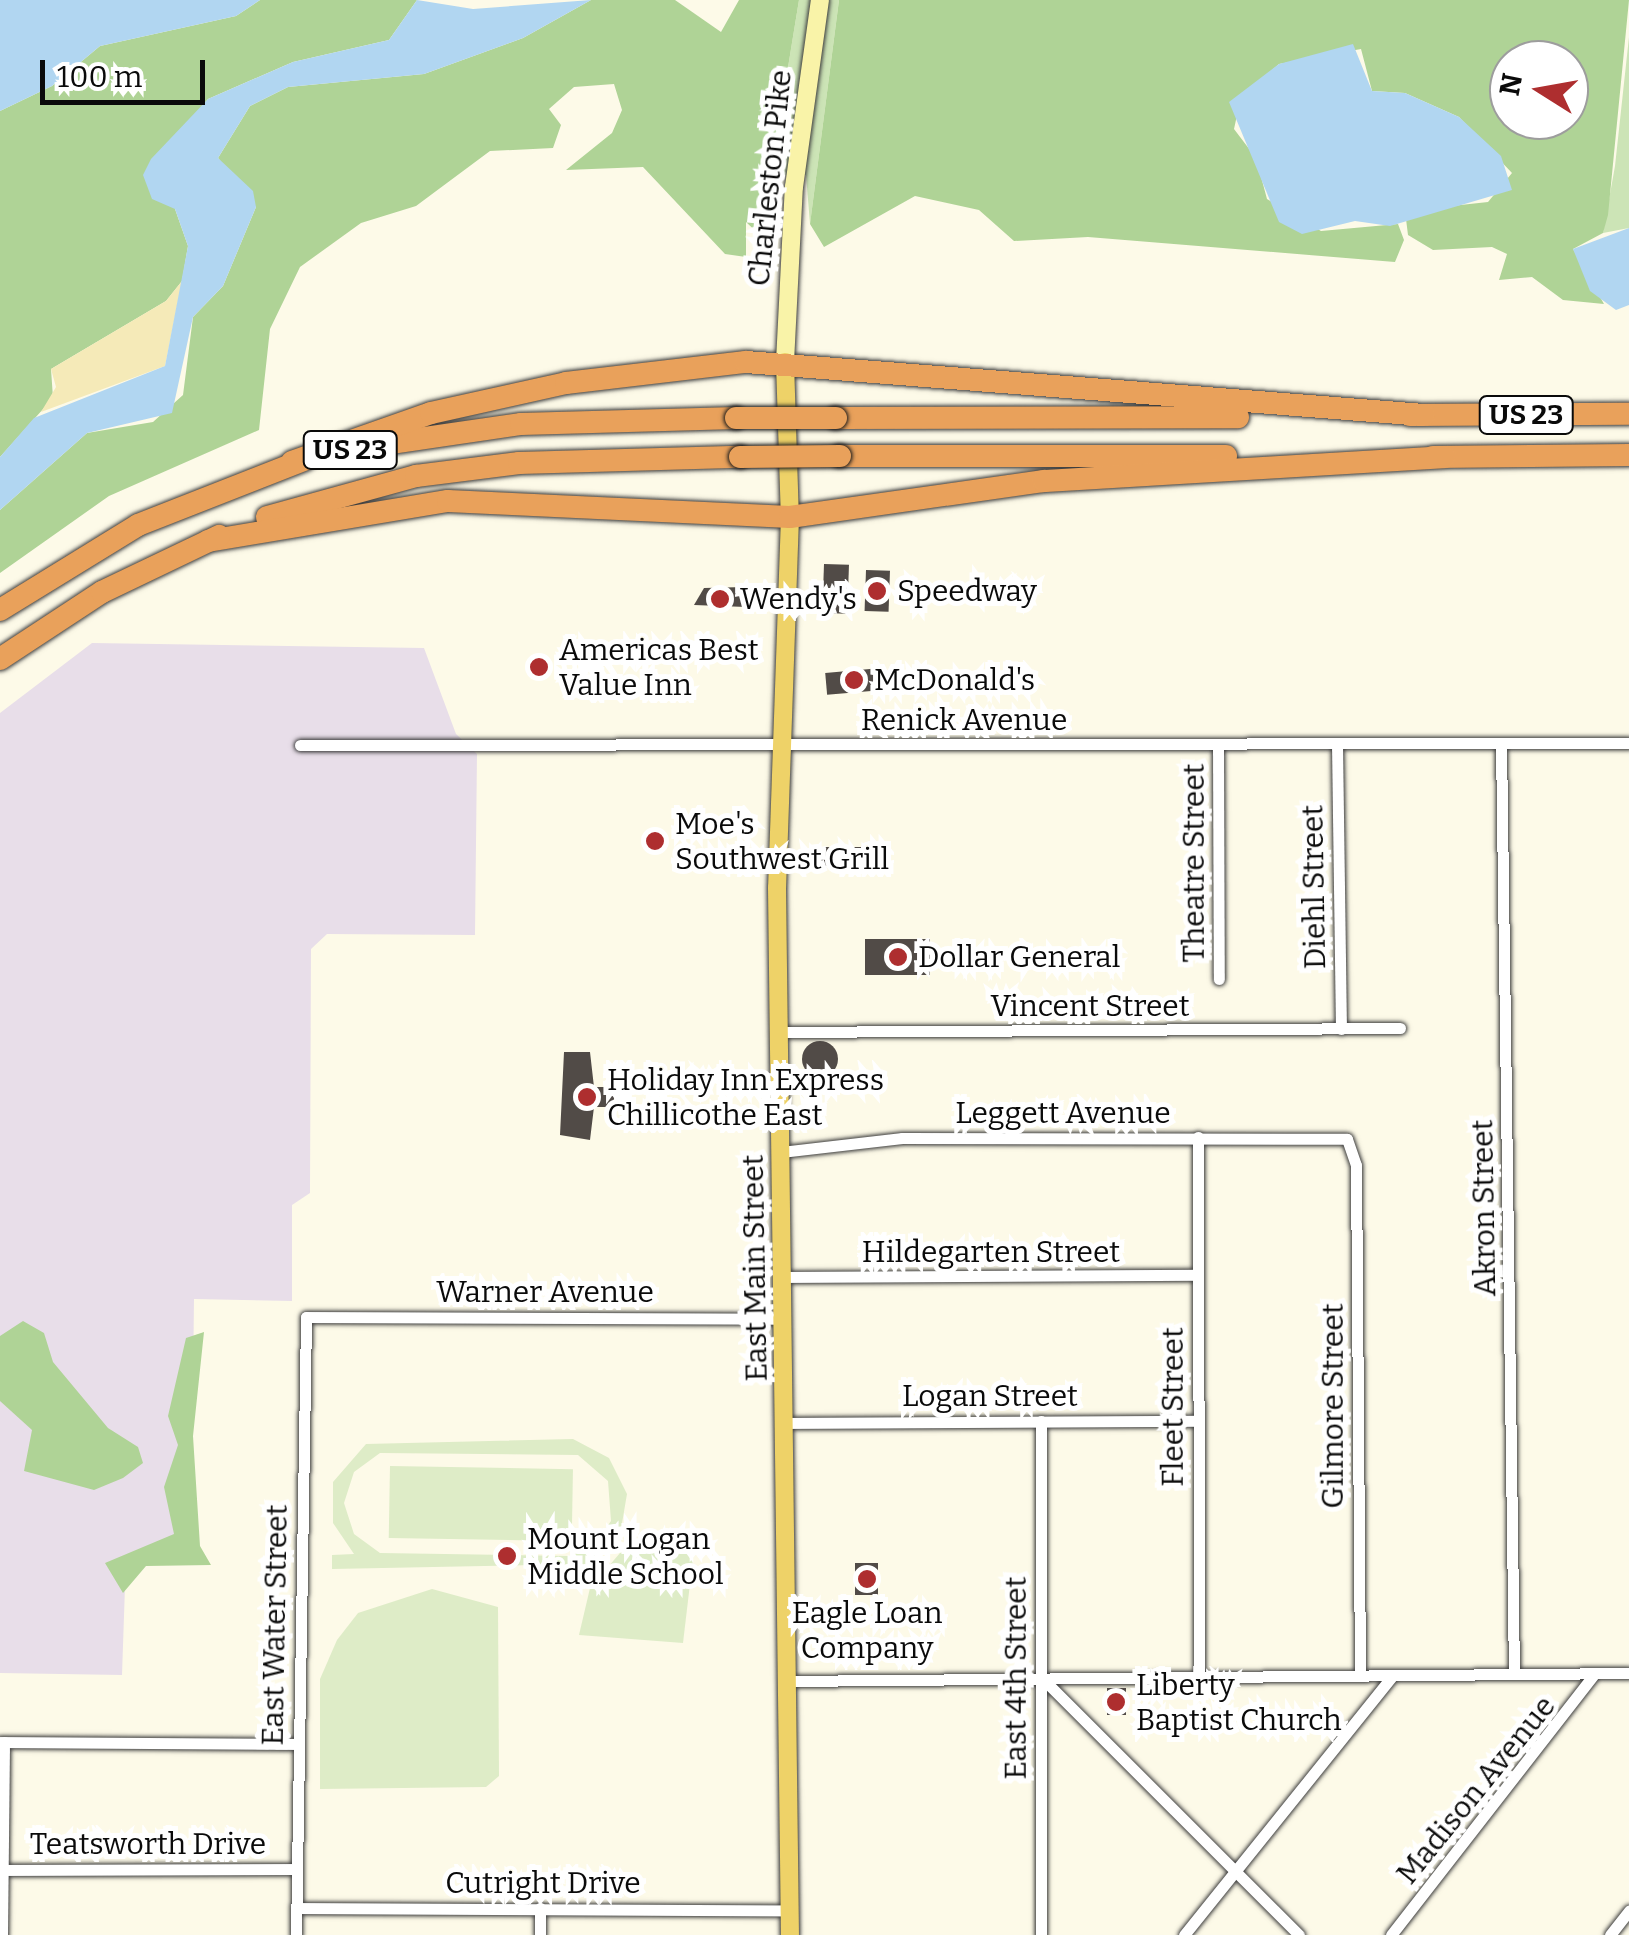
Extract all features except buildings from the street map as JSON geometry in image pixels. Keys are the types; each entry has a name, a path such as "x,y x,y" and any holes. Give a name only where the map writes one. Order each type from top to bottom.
{"highway":[{"path":"292,462 431,413 566,383 786,362 1424,415"},
{"name":"US 23","path":"0,610 138,525 292,462 521,424 736,418 1629,414"},
{"name":"US 23","path":"0,659 102,592 208,541 306,502 416,476 639,454 1444,458 1629,455"},
{"path":"208,541 448,501 790,517 1044,481 1444,458"}],"main road":[{"name":"East Main Street","path":"786,362 790,517 777,745 790,1935"}],"street":[{"name":"Charleston Pike","path":"786,362 794,186 820,0"},
{"name":"Akron Street","path":"1500,743 1514,1673"},
{"name":"Renick Avenue","path":"300,744 1629,743"},
{"name":"Diehl Street","path":"1336,744 1341,1029"},
{"name":"Theatre Street","path":"1218,746 1220,979"},
{"name":"Vincent Street","path":"780,1032 1400,1028"},
{"name":"Fleet Street","path":"1198,1137 1199,1676"},
{"name":"Leggett Avenue","path":"781,1152 852,1151 902,1138 1347,1139"},
{"name":"Gilmore Street","path":"1347,1139 1356,1165 1360,1675"},
{"name":"Hildegarten Street","path":"784,1277 1198,1275"},
{"name":"Warner Avenue","path":"306,1317 784,1319"},
{"name":"East Water Street","path":"296,1935 306,1317"},
{"name":"East 4th Street","path":"1040,1421 1041,1935"},
{"name":"Logan Street","path":"783,1422 1198,1421"},
{"path":"785,1681 1629,1673"},
{"name":"Madison Avenue","path":"1391,1935 1594,1674"},
{"path":"1184,1935 1392,1676"},
{"path":"1040,1677 1298,1935"},
{"path":"2,1935 2,1742 298,1744"},
{"name":"Teatsworth Drive","path":"1,1870 296,1868"},
{"name":"Cutright Drive","path":"296,1908 790,1911"},
{"path":"540,1908 540,1935"},
{"path":"1610,1935 1629,1912"}],"shaded area":[{"path":"92,643 424,648 456,734 477,754 475,935 327,934 311,949 310,1193 292,1205 292,1301 194,1299 191,1554 126,1557 122,1675 0,1673 0,713"}],"green space":[{"path":"260,0 417,0 389,40 293,62 208,99 184,128 175,209 188,246 182,281 166,301 51,369 53,398 0,457 0,111 52,86 100,46 236,16"},
{"path":"591,0 675,0 721,32 739,0 799,0 774,153 780,197 763,238 746,222 746,257 725,254 643,167 566,170 612,133 622,110 614,84 574,87 549,109 561,125 553,148 490,151 416,206 361,223 300,267 270,329 259,430 109,496 0,573 0,510 87,433 153,422 183,395 193,317 223,286 256,207 218,158 250,106 288,87 424,74 523,38"},
{"path":"799,0 839,0 810,224 806,175 776,175 774,153"},
{"path":"839,0 1629,0 1608,215 1603,233 1573,249 1604,304 1563,300 1532,277 1499,280 1507,254 1492,247 1433,250 1408,235 1406,219 1424,209 1488,202 1512,173 1459,117 1405,93 1372,91 1361,49 1279,64 1241,97 1234,129 1256,158 1267,199 1321,231 1398,224 1404,240 1395,262 1088,237 1014,241 979,210 915,196 824,247 810,224"},
{"path":"1629,37 1629,228 1603,233 1615,166"},
{"path":"23,1321 44,1333 53,1362 108,1428 138,1447 143,1463 123,1478 94,1490 24,1471 32,1430 0,1401 0,1336"},
{"path":"204,1332 193,1436 200,1546 211,1565 146,1566 123,1593 105,1563 174,1534 164,1487 178,1445 168,1416 186,1338"},
{"path":"573,1439 609,1458 627,1494 620,1535 591,1564 332,1569 332,1555 354,1554 333,1523 333,1482 366,1444","holes":["380,1453 578,1455 608,1481 611,1521 592,1547 569,1556 380,1553 354,1534 344,1503 354,1472"]},
{"path":"390,1466 573,1469 572,1541 389,1538"},
{"path":"696,1533 683,1643 579,1635 590,1588 620,1553"},
{"path":"432,1589 498,1607 499,1776 486,1787 320,1789 320,1679 337,1640 358,1613"}],"sand":[{"path":"182,281 165,366 41,412 56,387 51,369 166,301"}],"water":[{"path":"0,0 260,0 236,16 100,46 52,86 0,111"},
{"path":"417,0 473,9 591,0 523,38 424,74 288,87 250,106 218,158 253,191 256,207 223,286 193,317 172,413 87,433 0,510 0,457 34,418 165,366 188,246 175,209 152,199 143,175 151,159 208,99 293,62 389,40"},
{"path":"1353,44 1372,91 1405,93 1459,117 1501,156 1512,190 1390,226 1355,221 1302,234 1279,222 1229,102 1279,64"},
{"path":"1629,228 1629,305 1616,310 1590,291 1573,249"}],"place":[{"name":"Speedway","path":"877,591"},
{"name":"Wendy's","path":"720,599"},
{"name":"Americas Best Value Inn","path":"539,667"},
{"name":"McDonald's","path":"854,680"},
{"name":"Moe's Southwest Grill","path":"655,841"},
{"name":"Dollar General","path":"898,957"},
{"name":"Holiday Inn Express Chillicothe East","path":"587,1097"},
{"name":"Mount Logan Middle School","path":"507,1556"},
{"name":"Eagle Loan Company","path":"867,1579"},
{"name":"Liberty Baptist Church","path":"1116,1702"}]}
